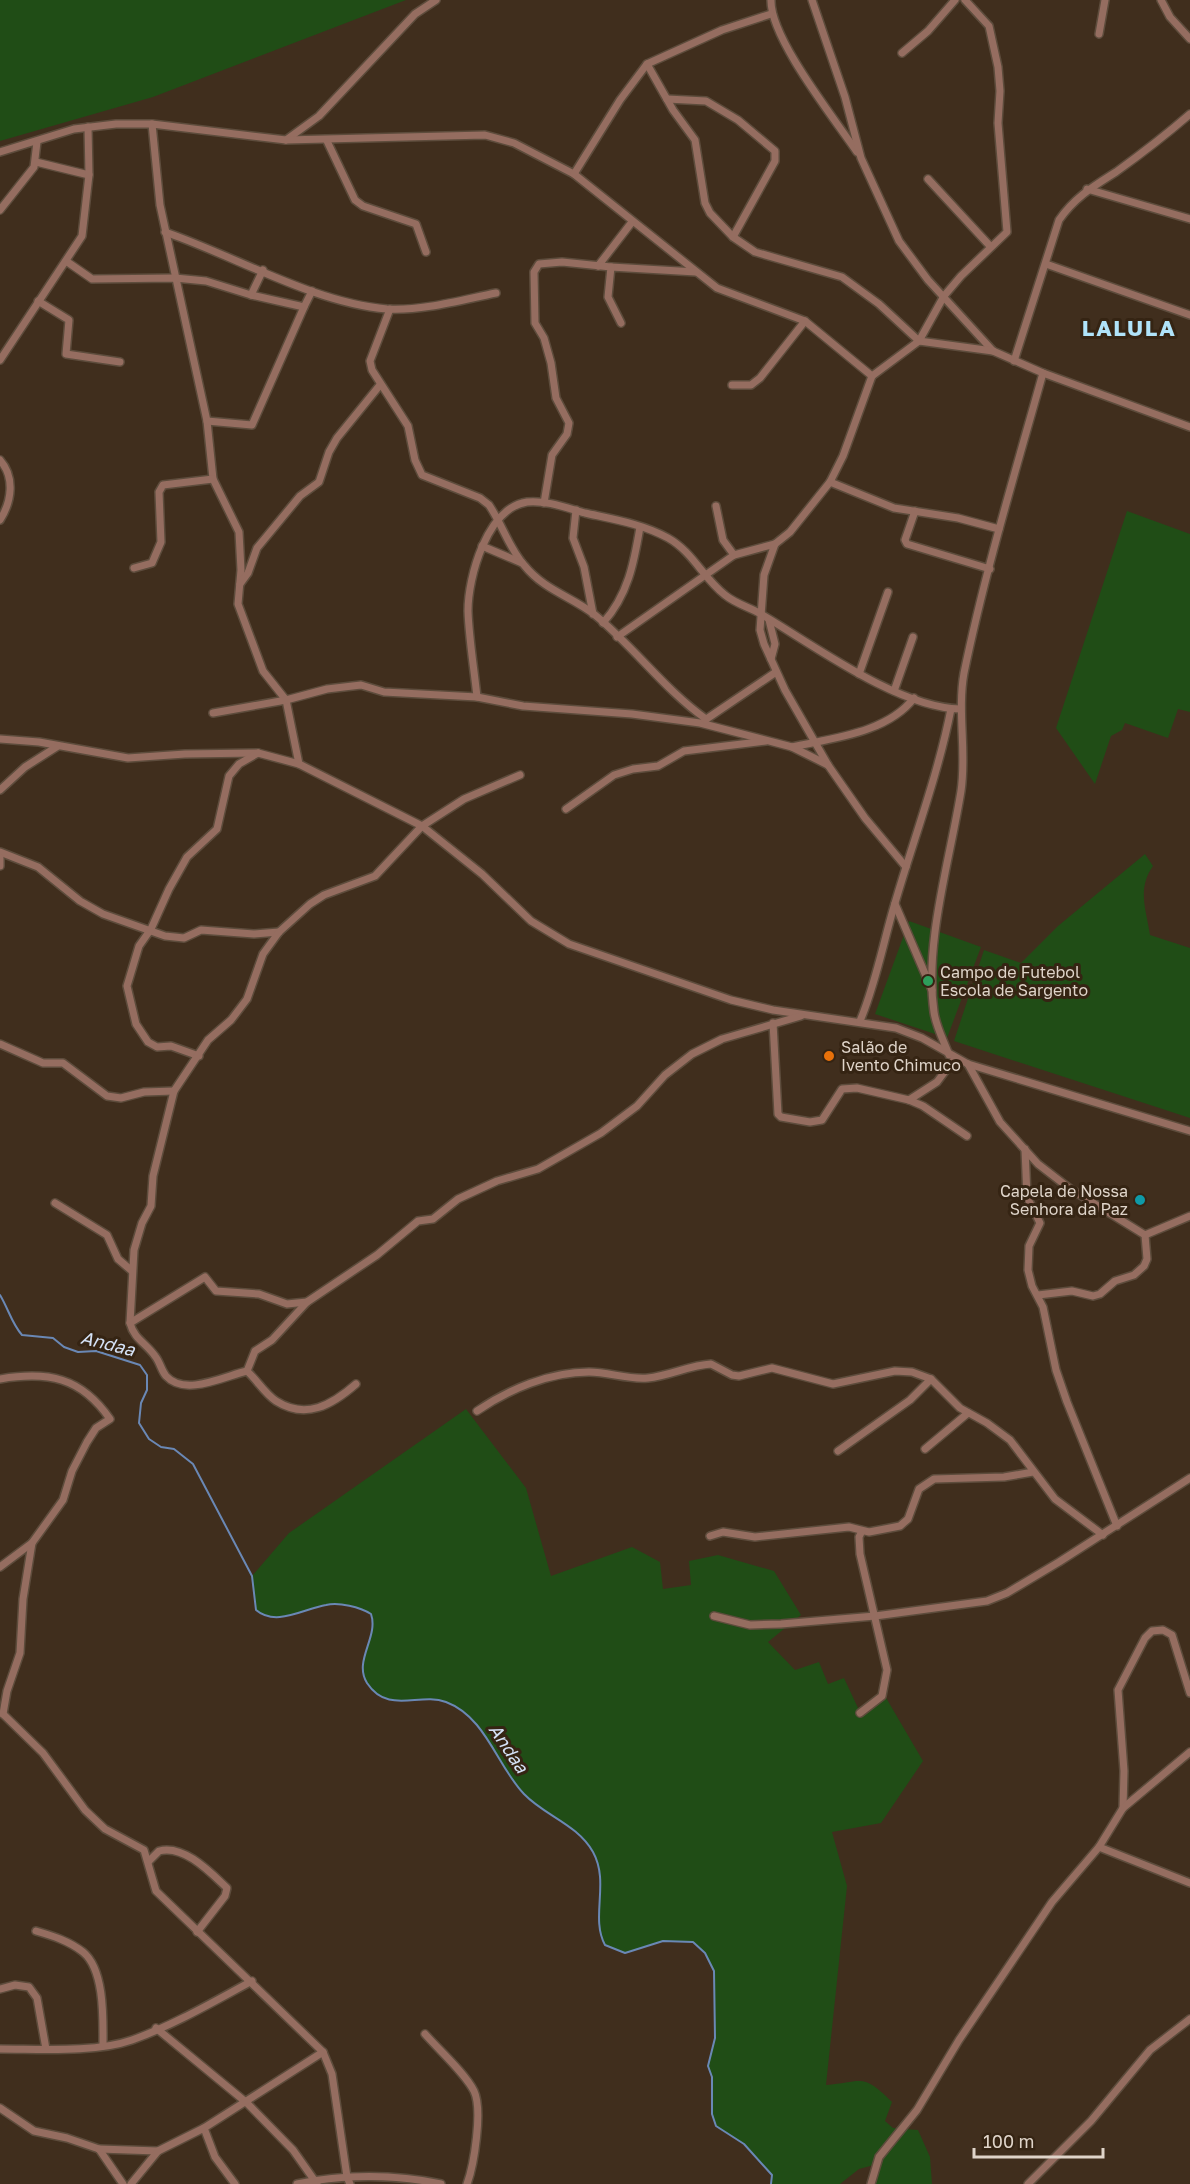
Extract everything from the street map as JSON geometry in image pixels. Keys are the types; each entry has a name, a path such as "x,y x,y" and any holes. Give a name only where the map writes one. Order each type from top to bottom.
{"street":[{"path":"286,140 319,116 415,14 436,0"},
{"path":"771,0 771,14 784,43 861,158 899,241 928,280 993,351"},
{"path":"812,0 845,98 861,158"},
{"path":"902,53 928,31 955,0"},
{"path":"617,637 734,555 775,544 798,524 831,482 843,456 872,376 919,341 944,296 990,246 1007,232 998,123 1000,91 998,67 989,26 965,0"},
{"path":"1099,34 1106,0"},
{"path":"1161,0 1170,17 1190,39"},
{"path":"574,174 620,100 647,64 722,30 771,14"},
{"path":"647,64 695,140 705,203 710,213 733,237 755,252 842,277 879,304 919,341 993,351 1042,374 1190,427"},
{"path":"667,99 706,101 738,120 775,151 775,162 733,237"},
{"path":"1014,360 1059,219 1087,189 1116,171 1190,114"},
{"path":"152,124 154,159 165,232 207,421 213,479 239,532 238,604 260,662 286,700 299,764"},
{"path":"0,152 88,127 152,124 286,140 327,141 485,135 514,143 574,174 696,272 727,293 805,321 872,376"},
{"path":"0,360 82,236 85,226 89,175 88,127"},
{"path":"327,141 355,200 416,224 426,252"},
{"path":"0,210 29,176 36,162 37,142"},
{"path":"36,162 89,175"},
{"path":"928,179 990,246"},
{"path":"1087,189 1190,219"},
{"path":"598,266 632,222"},
{"path":"165,232 312,291 357,304 390,309 437,305 496,293"},
{"path":"66,261 97,280 175,278 215,282 250,295 304,307"},
{"path":"544,503 552,455 567,435 569,423 556,398 551,363 543,338 535,323 534,272 539,264 562,262 696,272"},
{"path":"1046,264 1190,315"},
{"path":"611,267 608,297 621,323"},
{"path":"250,295 263,270"},
{"path":"207,421 252,425 312,291"},
{"path":"38,301 69,320 66,354 120,362"},
{"path":"390,309 370,361 380,385 408,426 415,460 423,475 430,480 480,498 498,519 522,563 551,590 593,614 663,678 703,721"},
{"path":"732,385 751,385 760,378 805,321"},
{"path":"952,1056 934,1013 933,991 936,933 962,783 960,710 964,675 999,529 1042,374"},
{"path":"240,584 248,573 257,548 300,496 319,482 328,452 380,385"},
{"path":"0,460 6,466 10,482 9,502 0,520"},
{"path":"134,568 152,563 159,548 161,542 159,492 163,485 213,479"},
{"path":"831,482 894,508 958,518 999,529"},
{"path":"477,697 468,610 469,587 482,546 498,519 516,506 528,502 576,510 640,527 667,537 687,551 723,594 740,605 761,614 859,674 894,691 960,710"},
{"path":"716,506 723,540 734,555"},
{"path":"576,510 573,538 584,567 593,614"},
{"path":"915,511 905,540 907,544 990,568"},
{"path":"603,623 617,607 630,578 640,527"},
{"path":"775,544 764,575 760,630 776,672 828,765 865,818 906,867"},
{"path":"482,546 522,563"},
{"path":"859,674 888,592"},
{"path":"769,620 775,644 771,659"},
{"path":"894,691 913,637"},
{"path":"703,721 776,672"},
{"path":"213,713 286,700 327,689 361,685 384,692 477,697 523,706 703,721 792,747 828,765"},
{"path":"792,747 894,719 914,698"},
{"path":"860,1021 873,991 895,904 944,747 951,709"},
{"path":"0,739 128,758 185,754 258,753 299,764 422,826 482,874 531,921 569,944 731,1000 805,1015 860,1021 896,1028 922,1038 968,1064 1190,1131"},
{"path":"566,809 614,775 633,769 658,766 684,752 773,741"},
{"path":"0,790 25,767 58,746"},
{"path":"199,1056 171,1046 151,1045 136,1024 127,986 139,946 151,929 187,856 217,829 229,776 239,764 258,753"},
{"path":"247,1371 200,1384 178,1383 165,1374 157,1358 134,1334 130,1323 132,1271 137,1236 151,1206 153,1176 174,1091 208,1040 231,1020 247,999 263,954 279,932 310,904 324,895 375,876 422,826 464,799 520,775"},
{"path":"0,852 48,873 80,901 103,914 128,925 151,929 165,936 184,938 201,930 254,934 279,932"},
{"path":"0,858 0,866"},
{"path":"895,904 933,991"},
{"path":"247,1371 255,1351 272,1340 307,1302 359,1268 418,1221 433,1219 458,1199 497,1181 537,1169 601,1133 637,1106 665,1075 692,1054 722,1039 805,1015"},
{"path":"773,1023 778,1114 781,1118 810,1122 822,1120 837,1094 847,1088 909,1100 923,1106 967,1136"},
{"path":"0,1044 43,1063 63,1063 107,1096 121,1098 144,1092 174,1091"},
{"path":"909,1100 937,1082 952,1056"},
{"path":"968,1064 1000,1122 1038,1164 1069,1188 1145,1235"},
{"path":"1025,1149 1027,1197 1040,1223 1028,1252 1028,1270 1032,1286 1038,1295 1067,1402 1117,1526"},
{"path":"55,1203 107,1234 118,1259 132,1271"},
{"path":"1145,1235 1190,1216"},
{"path":"1038,1295 1072,1291 1093,1296 1100,1294 1115,1281 1134,1275 1144,1266 1147,1259 1145,1235"},
{"path":"130,1323 204,1276 216,1291 259,1294 287,1304 307,1302"},
{"path":"477,1411 498,1397 529,1384 557,1376 589,1372 637,1379 676,1374 711,1364 732,1375 739,1376 772,1368 833,1384 895,1371 912,1372 931,1379 968,1413 987,1423 1010,1440 1054,1499 1103,1535"},
{"path":"247,1371 276,1400 294,1410 323,1407 356,1384"},
{"path":"0,1379 31,1373 61,1380 83,1388 96,1399 110,1419 96,1428 87,1442 72,1471 63,1500 32,1543 0,1567"},
{"path":"838,1451 910,1400 931,1379"},
{"path":"925,1449 968,1413"},
{"path":"710,1536 728,1532 755,1537 849,1527 862,1531 904,1524 919,1489 938,1478 950,1480 1004,1478 1033,1472"},
{"path":"714,1616 750,1625 875,1616 987,1601 1007,1593 1103,1535 1190,1478"},
{"path":"860,1713 876,1703 886,1685 887,1670 859,1544 862,1531"},
{"path":"32,1543 23,1599 20,1653 2,1714 43,1753 85,1810 105,1828 140,1847 149,1861 156,1891 323,2052 332,2074 349,2181"},
{"path":"1123,1808 1124,1771 1118,1690 1145,1638 1152,1631 1163,1630 1172,1635 1190,1694"},
{"path":"871,2184 879,2157 916,2110 959,2040 1052,1902 1099,1848 1123,1808 1190,1752"},
{"path":"1099,1848 1190,1883"},
{"path":"149,1861 159,1851 174,1851 205,1868 227,1888 225,1896 197,1932"},
{"path":"36,1931 66,1940 85,1953 96,1973 102,2001 103,2046"},
{"path":"0,2049 103,2046 132,2040 188,2016 252,1982"},
{"path":"0,1989 15,1985 29,1987 37,1998 46,2049"},
{"path":"1028,2184 1091,2121 1150,2050 1190,2019"},
{"path":"156,2028 247,2103 293,2150 316,2182"},
{"path":"425,2034 474,2091 476,2135 472,2168 467,2184"},
{"path":"131,2184 158,2151 247,2103 323,2052"},
{"path":"0,2108 34,2131 67,2138 99,2149 158,2151"},
{"path":"204,2128 215,2157 235,2184"},
{"path":"99,2149 123,2184"},
{"path":"297,2184 349,2181 439,2184"}],"green space":[{"path":"0,0 406,0 153,97 0,141"},
{"path":"1127,511 1190,534 1190,712 1178,709 1168,738 1125,723 1122,730 1111,736 1095,784 1056,728"},
{"path":"1145,854 1153,866 1144,891 1150,935 1190,948 1190,1118 954,1041 984,950 1021,963 1058,926"},
{"name":"Campo de Futebol Escola de Sargento","path":"909,921 981,947 947,1038 875,1014"},
{"path":"466,1409 526,1488 551,1576 632,1547 660,1562 663,1589 691,1585 689,1561 718,1555 774,1571 801,1615 768,1642 795,1670 819,1662 828,1684 844,1678 858,1708 885,1696 923,1761 881,1823 832,1832 847,1886 826,2085 862,2081 874,2086 892,2102 885,2121 893,2128 918,2130 930,2157 932,2184 871,2184 874,2165 859,2169 840,2184 771,2184 772,2175 744,2144 716,2126 712,2114 712,2077 708,2066 715,2038 714,1971 705,1953 693,1942 663,1941 625,1953 605,1945 599,1923 598,1864 587,1843 571,1828 527,1798 482,1732 460,1710 446,1702 436,1700 394,1700 375,1693 363,1675 364,1658 372,1631 371,1613 356,1607 334,1604 282,1617 264,1615 256,1610 252,1576 289,1533"}],"waterway":[{"name":"Andaa","path":"0,1295 22,1335 53,1338 64,1347 78,1352 96,1351 140,1365 147,1375 147,1390 141,1403 139,1423 149,1439 161,1447 174,1449 193,1464 252,1576 256,1610 264,1615 281,1617 337,1604 355,1607 371,1614 372,1631 364,1658 363,1675 375,1693 394,1700 436,1700 460,1709 481,1730 524,1794 532,1802 570,1827 586,1842 598,1864 599,1923 605,1945 625,1953 663,1941 693,1942 705,1953 714,1971 715,2038 708,2066 712,2077 712,2114 716,2126 744,2144 772,2175 771,2184"}],"place":[{"name":"Campo de Futebol Escola de Sargento","path":"928,981"},
{"name":"Salão de Ivento Chimuco","path":"829,1056"},
{"name":"Capela de Nossa Senhora da Paz","path":"1140,1200"}],"district":[{"name":"LALULA","path":"1129,327"}]}
